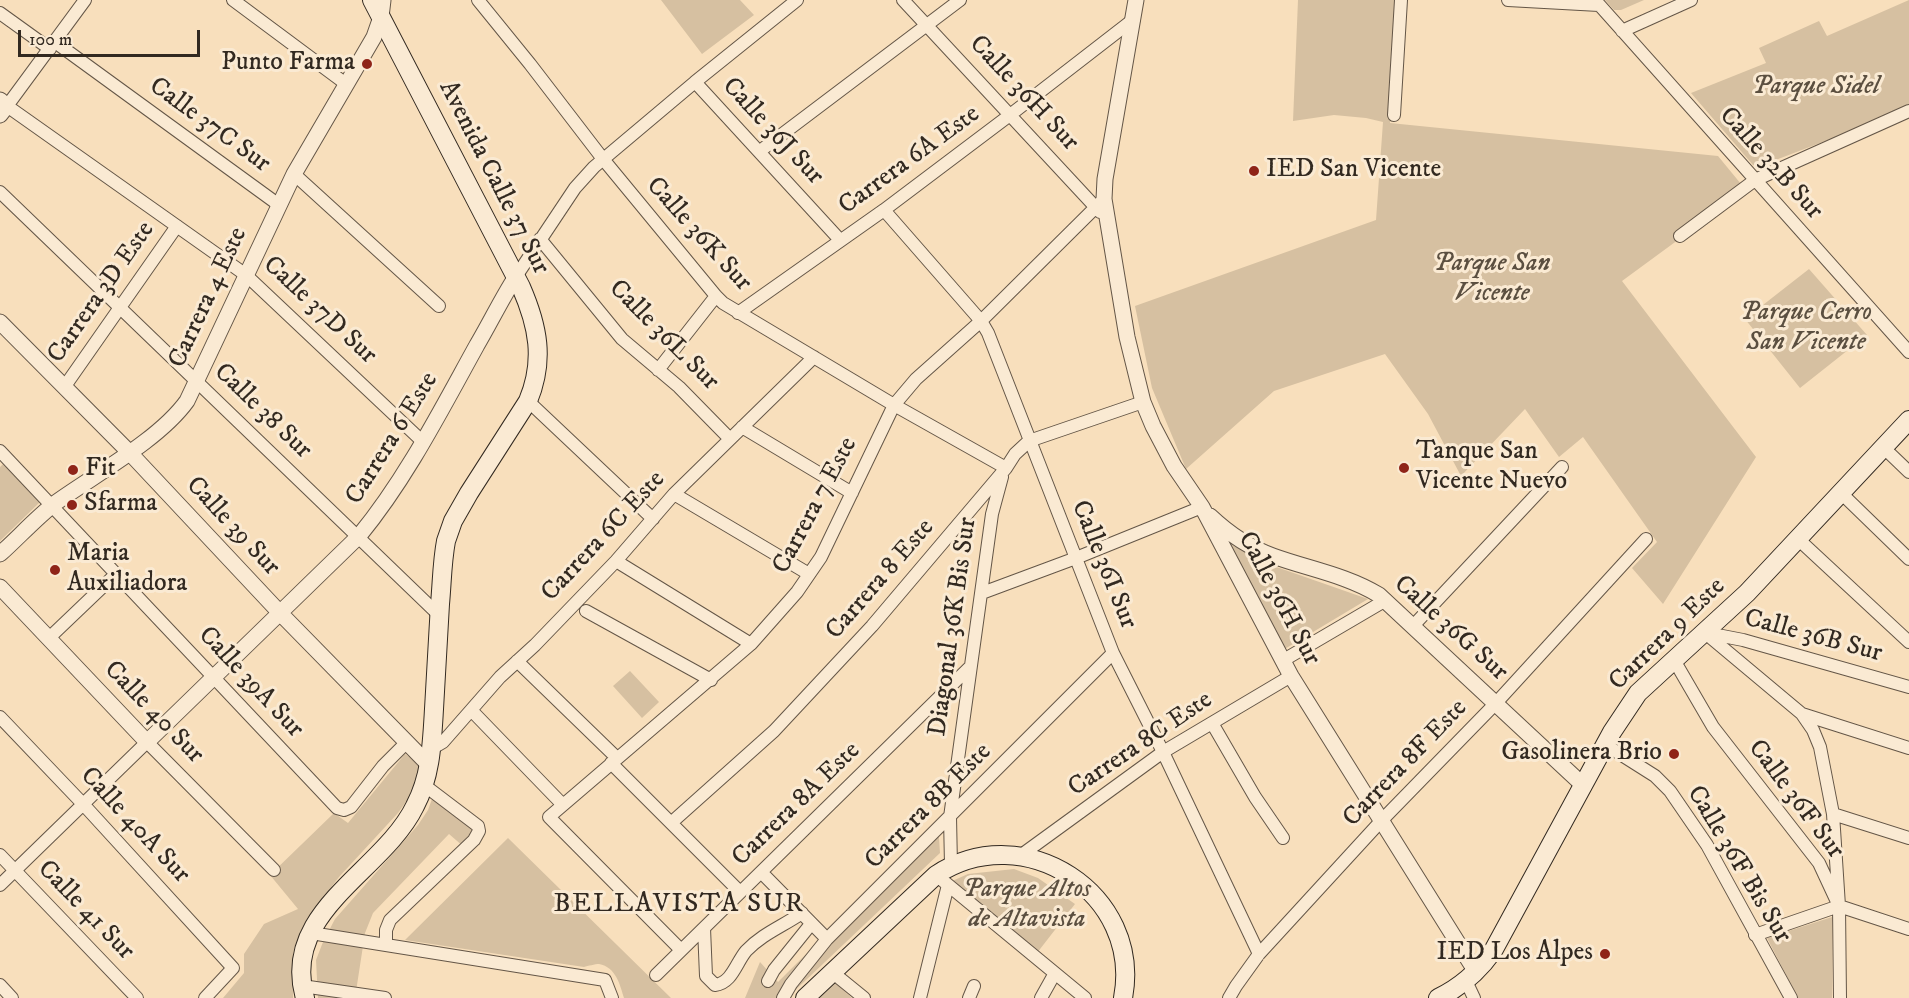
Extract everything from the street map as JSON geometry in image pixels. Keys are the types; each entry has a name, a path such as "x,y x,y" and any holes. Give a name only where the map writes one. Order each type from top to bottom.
{"main road":[{"name":"Avenida Calle 37 Sur","path":"372,0 382,8 529,306 537,334 537,367 531,394"},
{"path":"303,992 301,964 303,951 311,933 331,902 408,819 424,786 430,757 444,552 449,531 472,488 531,394"},
{"name":"Carrera 9 Este","path":"1438,998 1471,977 1493,951 1620,719 1638,693 1747,593 1909,420"},
{"path":"805,998 945,875 982,857 999,855 1020,856 1067,872 1082,883 1098,900 1111,922 1122,949 1126,975 1123,998"}],"street":[{"path":"2,107 53,46 85,0"},
{"path":"233,0 346,84"},
{"name":"Calle 36K Sur","path":"478,0 603,159 716,296 738,313 1006,468"},
{"name":"Carrera 6 Este","path":"0,885 280,614 359,536 375,517 479,343 499,302 575,188 603,159 797,0"},
{"name":"Calle 36H Sur","path":"903,0 1010,115 1100,203 1107,221 1127,337 1143,402 1153,426 1173,466 1202,507 1282,661 1382,820 1471,977 1474,998"},
{"path":"760,151 960,0"},
{"path":"1394,116 1401,0"},
{"path":"1508,0 1597,2"},
{"path":"1622,31 1691,0"},
{"name":"Calle 32B Sur","path":"1597,2 1909,352"},
{"path":"1100,203 1134,6"},
{"name":"Carrera 6A Este","path":"738,313 884,210 1010,115 1134,6"},
{"name":"Carrera 4 Este","path":"0,554 52,506 129,452 175,416 187,401 294,174 374,36 382,8"},
{"name":"Calle 37C Sur","path":"0,13 53,46 279,205"},
{"name":"Calle 36J Sur","path":"695,82 840,240"},
{"name":"Calle 37D Sur","path":"2,107 246,275 422,441"},
{"path":"1680,236 1755,180 1909,111"},
{"name":"Calle 37C Sur","path":"294,174 439,306"},
{"name":"Calle 38 Sur","path":"0,192 440,616"},
{"name":"Carrera 7 Este","path":"681,950 549,817 751,644 797,592 821,557 894,405 916,380 981,321 1100,203"},
{"name":"Calle 36I Sur","path":"884,210 981,321 988,333 1113,653 1258,954"},
{"name":"Carrera 3D Este","path":"65,386 177,226"},
{"name":"Calle 36L Sur","path":"540,239 622,339 679,387 730,439"},
{"path":"658,370 716,296"},
{"name":"Calle 39 Sur","path":"0,322 129,452 280,614 407,742 430,757"},
{"name":"Carrera 6C Este","path":"430,757 500,677 535,645 616,561 674,494 814,357"},
{"path":"531,394 653,519"},
{"name":"Carrera 8 Este","path":"671,823 774,731 872,626 1006,468 1015,454 1029,441 1143,402"},
{"path":"742,427 852,493"},
{"path":"1883,447 1909,472"},
{"name":"Calle 39A Sur","path":"2,457 52,506 338,808 347,810 351,807 383,766 407,742"},
{"path":"1413,626 1562,467"},
{"name":"Diagonal 36K Bis Sur","path":"920,998 945,875 950,817 992,514 997,491 1006,468"},
{"path":"1841,493 1909,559"},
{"path":"674,494 809,574"},
{"path":"982,592 1076,558 1202,507"},
{"name":"Calle 36G Sur","path":"1202,507 1223,527 1261,551 1356,583 1386,600 1584,786"},
{"name":"Carrera 8F Este","path":"1229,998 1258,954 1382,820 1496,703 1646,539"},
{"path":"1798,539 1909,642"},
{"path":"616,561 751,644"},
{"path":"49,638 116,574"},
{"name":"Calle 40 Sur","path":"0,587 147,742 274,870"},
{"path":"1282,661 1386,600"},
{"path":"586,611 711,680"},
{"path":"1704,632 1802,714 1813,730 1820,747 1833,814 1839,906 1840,998"},
{"name":"Calle 36B Sur","path":"1704,632 1743,640 1904,686"},
{"name":"Carrera 8B Este","path":"783,998 791,984 827,939 1113,653"},
{"name":"Calle 36F Sur","path":"1674,660 1713,727 1819,863 1839,906"},
{"path":"517,661 740,892"},
{"name":"Carrera 8A Este","path":"656,975 970,667"},
{"path":"1904,686 1909,674"},
{"name":"Carrera 8C Este","path":"1020,856 1162,752 1291,676"},
{"path":"472,711 563,805"},
{"path":"1802,714 1909,748"},
{"name":"Calle 40A Sur","path":"0,717 233,968 205,998"},
{"path":"1212,723 1255,797 1283,838"},
{"name":"Calle 36F Bis Sur","path":"1606,745 1655,776 1670,791 1707,845 1791,998"},
{"path":"386,945 386,930 390,920 474,840 479,831 478,826 424,786"},
{"path":"1833,814 1909,838"},
{"name":"Calle 41 Sur","path":"0,855 137,998"},
{"path":"761,872 827,939"},
{"path":"945,875 1085,998"},
{"path":"1755,935 1839,906 1909,929"},
{"path":"704,928 706,976 715,985 723,984 755,942 802,914"},
{"path":"768,981 774,970 811,924"},
{"path":"311,933 605,980 612,998"},
{"path":"832,972 861,997"},
{"path":"1041,998 1055,973"},
{"path":"0,985 12,998"},
{"path":"969,998 974,986"},
{"path":"303,992 385,998"}],"green space":[{"path":"661,0 740,0 754,15 702,54"},
{"name":"Parque San Vicente","path":"1298,0 1395,0 1390,123 1718,156 1741,184 1682,237 1622,281 1756,457 1663,604 1632,568 1657,542 1583,437 1559,457 1525,409 1461,476 1428,414 1385,354 1274,391 1186,469 1152,388 1135,306 1376,220 1383,122 1334,115 1293,121"},
{"path":"1605,0 1644,0 1621,10 1614,10"},
{"name":"Parque Sidel","path":"1909,0 1909,104 1833,138 1760,166 1753,165 1691,93 1766,63 1759,48 1819,21 1827,36"},
{"name":"Parque Cerro San Vicente","path":"1809,269 1867,335 1800,388 1745,319"},
{"path":"3,464 40,502 0,541 0,467"},
{"path":"1225,541 1265,563 1368,599 1283,650"},
{"path":"630,671 659,702 642,718 613,686"},
{"path":"405,754 421,765 410,796 398,813 339,877 307,919 293,953 293,998 223,998 244,973 244,954 264,924 298,909 270,875 334,813 348,823"},
{"path":"432,799 478,833 464,847 449,834 373,913 365,933 355,998 318,998 316,960 335,919 418,825"},
{"path":"938,823 940,853 787,998 745,998 760,962 778,982"},
{"path":"508,838 671,998 624,998 619,982 613,973 599,964 584,967 405,940"},
{"name":"Parque Altos de Altavista","path":"1014,869 1038,878 1075,904 1037,953 950,882 968,874"},
{"path":"1832,917 1832,998 1798,998 1767,938"},
{"path":"832,980 852,998 813,998"}],"place":[{"name":"Punto Farma","path":"367,64"},
{"name":"IED San Vicente","path":"1254,171"},
{"name":"Tanque San Vicente Nuevo","path":"1404,468"},
{"name":"Fit","path":"73,470"},
{"name":"Sfarma","path":"72,505"},
{"name":"Maria Auxiliadora","path":"55,570"},
{"name":"Gasolinera Brio","path":"1674,754"},
{"name":"IED Los Alpes","path":"1605,954"}],"district":[{"name":"BELLAVISTA SUR","path":"679,905"}]}
